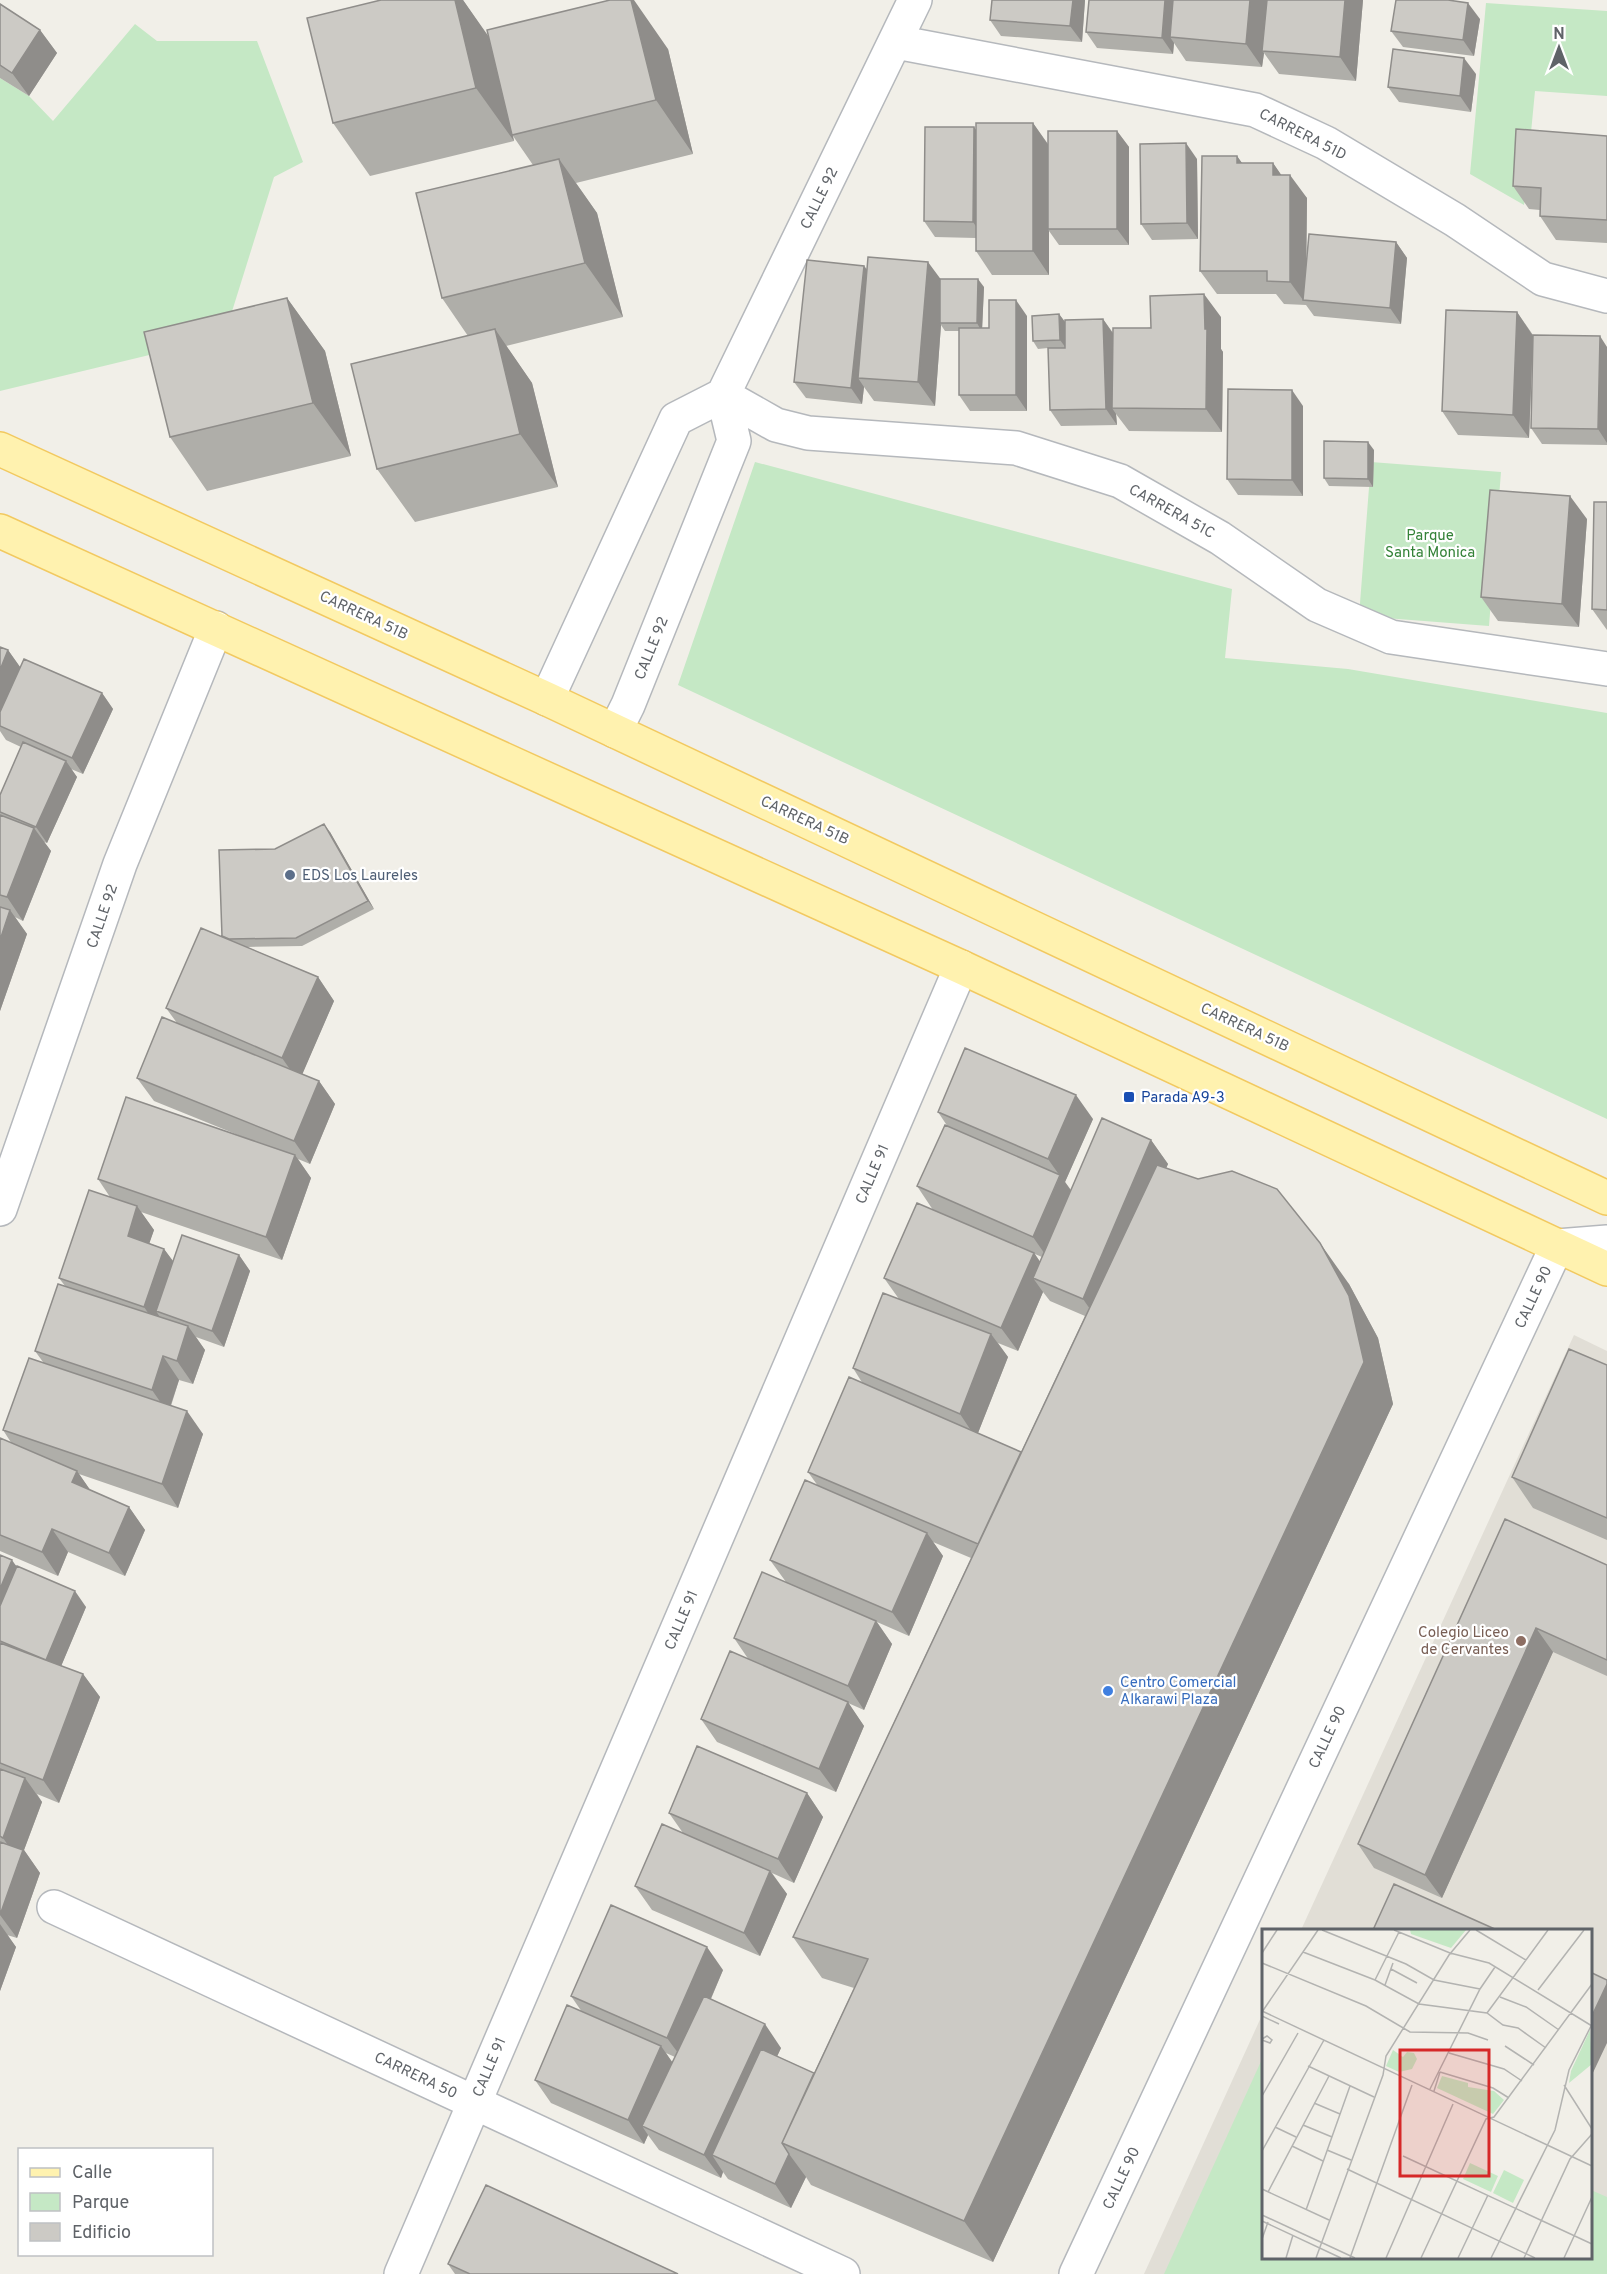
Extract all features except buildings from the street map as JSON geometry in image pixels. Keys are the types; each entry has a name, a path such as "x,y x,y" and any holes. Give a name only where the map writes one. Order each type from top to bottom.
{"main road":[{"name":"CARRERA 51B","path":"0,449 547,699 1607,1198"},
{"path":"0,531 962,967 1607,1269"}],"street":[{"name":"CALLE 92","path":"615,731 628,705 734,441 723,395 915,0"},
{"name":"CARRERA 51D","path":"896,42 1255,110 1336,149 1455,220 1544,279 1607,296"},
{"name":"CARRERA 51C","path":"723,395 776,425 808,433 1016,448 1120,482 1220,538 1317,605 1391,637 1607,669"},
{"path":"547,699 676,419 723,395"},
{"name":"CALLE 92","path":"0,1209 120,864 216,628"},
{"name":"CALLE 91","path":"401,2274 962,967"},
{"path":"1557,1246 1607,1242"},
{"name":"CALLE 90","path":"1076,2274 1557,1246"},
{"name":"CARRERA 50","path":"54,1907 843,2274"}],"shaded area":[{"name":"Colegio Liceo de Cervantes","path":"1574,1335 1607,1351 1607,2274 1144,2274 1262,2015 1262,2259 1592,2259 1592,1929 1301,1929"}],"green space":[{"path":"1486,3 1607,11 1607,96 1535,91 1524,205 1470,174"},
{"path":"135,24 157,41 257,41 303,162 274,177 224,337 0,391 0,78 29,96 53,121"},
{"path":"755,462 1232,589 1225,658 1348,669 1607,713 1607,1119 678,685"},
{"name":"Parque Santa Monica","path":"1371,462 1501,472 1489,626 1359,616"},
{"path":"1262,2059 1262,2259 1592,2259 1592,2190 1607,2197 1607,2274 1164,2274"}],"place":[{"name":"EDS Los Laureles","path":"290,875"},
{"name":"Parada A9-3","path":"1129,1097"},
{"name":"Colegio Liceo de Cervantes","path":"1521,1641"},
{"name":"Centro Comercial Alkarawi Plaza","path":"1108,1691"}]}
